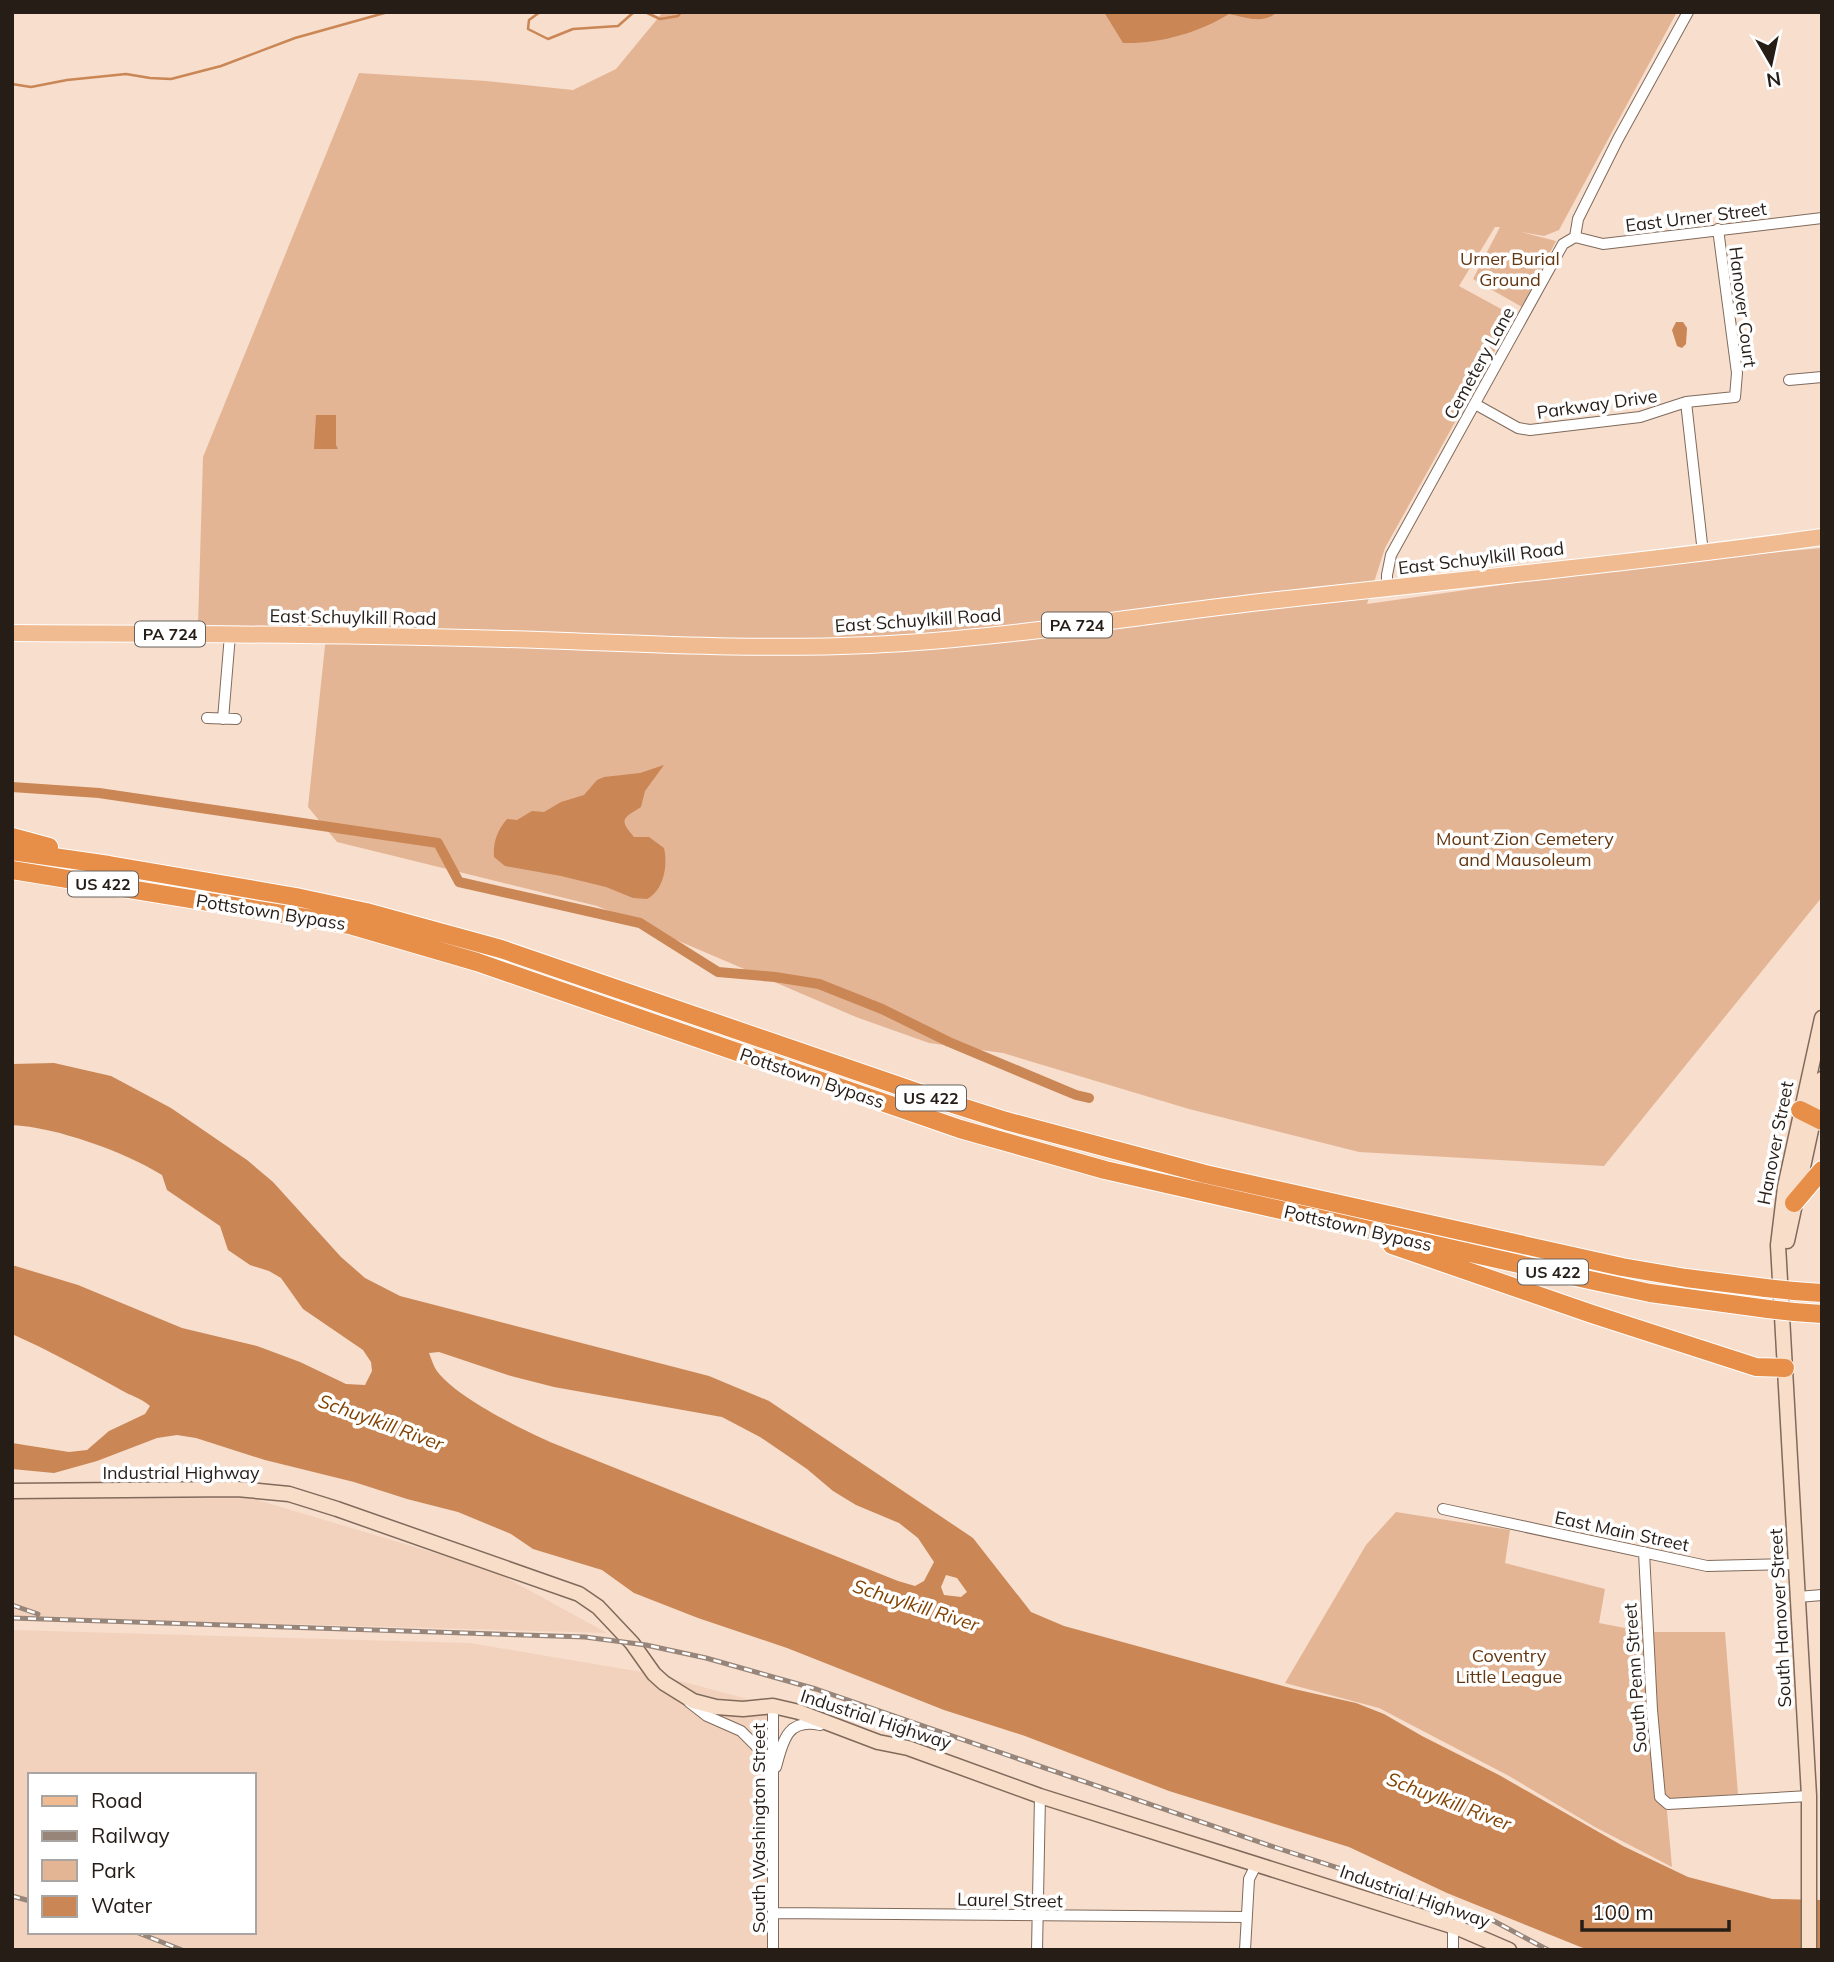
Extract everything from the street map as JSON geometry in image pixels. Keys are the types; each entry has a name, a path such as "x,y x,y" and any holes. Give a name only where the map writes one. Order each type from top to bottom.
{"highway":[{"path":"12,836 109,865"},
{"name":"Pottstown Bypass","path":"12,851 296,897 439,931 558,968 937,1100 1205,1174 1609,1264 1686,1278 1773,1282 1794,1291 1822,1293"},
{"name":"Pottstown Bypass","path":"12,870 350,925 477,962 960,1129 1105,1170 1650,1293 1822,1314"},
{"path":"12,878 194,899"},
{"path":"1794,1203 1822,1170"},
{"path":"1340,1224 1356,1233 1755,1367 1785,1368"}],"main road":[{"name":"East Schuylkill Road","path":"12,633 472,638 719,645 873,645 948,639 1822,537"}],"street":[{"name":"Cemetery Lane","path":"1387,589 1391,555 1563,244 1567,239 1575,237 1583,208 1689,12"},
{"name":"East Urner Street","path":"1575,237 1603,244 1822,218"},
{"name":"Hanover Court","path":"1686,402 1735,397 1737,373 1718,229"},
{"path":"1789,380 1822,377"},
{"name":"Parkway Drive","path":"1475,404 1518,428 1530,430 1640,417 1686,402"},
{"path":"1686,402 1703,553"},
{"path":"223,719 230,635"},
{"path":"207,718 236,719"},
{"name":"Hanover Street","path":"1785,1368 1773,1282 1783,1196 1812,1116 1822,1018"},
{"name":"Hanover Street","path":"1773,1282 1822,1079"},
{"name":"South Hanover Street","path":"1785,1368 1810,1796 1816,1848 1809,1865 1809,1950"},
{"name":"Industrial Highway","path":"12,1491 237,1489 289,1494 579,1594 598,1607 632,1643 654,1674 693,1701 716,1707 743,1709 773,1706 799,1712 878,1742 908,1748 1040,1796 1453,1927 1509,1950"},
{"name":"East Main Street","path":"1443,1509 1707,1566 1796,1564"},
{"name":"South Penn Street","path":"1644,1552 1652,1710 1662,1801 1668,1804 1810,1796"},
{"path":"1798,1597 1822,1595"},
{"path":"664,1683 707,1716 741,1731 761,1751 772,1781"},
{"name":"South Washington Street","path":"773,1706 773,1950"},
{"path":"772,1781 785,1735 795,1727 811,1723 846,1730"},
{"path":"1037,1950 1040,1796"},
{"path":"1245,1950 1249,1879 1256,1865"},
{"name":"Laurel Street","path":"774,1913 1246,1917"},
{"path":"1453,1927 1453,1950"}],"shaded area":[{"path":"12,1491 244,1496 492,1570 607,1633 12,1616"},
{"path":"12,1630 469,1643 654,1674 773,1706 772,1950 12,1950"}],"green space":[{"path":"663,12 1677,12 1559,230 1544,236 1521,232 1556,241 1522,307 1473,279 1500,227 1495,227 1459,286 1514,316 1385,548 1367,604 1650,564 1822,548 1822,897 1604,1166 1359,1152 1189,1109 1003,1053 929,1043 856,1017 597,906 337,842 308,807 327,627 198,625 203,457 359,73 573,90 616,69"},
{"name":"Coventry Little League","path":"1396,1512 1510,1530 1505,1563 1605,1589 1599,1623 1646,1632 1725,1632 1738,1794 1666,1800 1672,1867 1595,1827 1509,1776 1379,1708 1285,1683 1366,1545"}],"water":[{"path":"1104,12 1277,12 1260,19 1229,14 1178,36 1150,42 1123,43"},
{"path":"1676,322 1683,322 1687,328 1686,344 1682,348 1677,346 1672,330"},
{"path":"316,415 336,415 338,449 314,449"},
{"path":"664,765 645,791 641,807 625,820 634,837 649,837 664,848 665,862 661,883 647,899 633,898 606,887 561,876 505,866 494,857 496,837 507,819 517,820 532,811 544,812 561,802 584,795 597,780 604,777 640,773"},
{"name":"Schuylkill River","path":"54,1063 111,1076 171,1108 247,1160 273,1182 341,1257 365,1278 400,1296 709,1376 769,1401 973,1538 1031,1612 1064,1626 1294,1689 1356,1703 1384,1714 1499,1775 1623,1846 1688,1877 1772,1899 1822,1900 1822,1950 1588,1950 1447,1893 1349,1847 1169,1791 1025,1736 944,1710 787,1648 698,1618 634,1593 602,1570 533,1549 511,1534 458,1512 265,1460 196,1438 177,1435 157,1438 97,1461 54,1473 12,1469 12,1443 69,1452 87,1450 109,1431 145,1414 150,1406 12,1334 12,1265 78,1285 182,1328 257,1346 300,1362 346,1384 365,1385 372,1371 371,1362 363,1350 303,1309 281,1278 250,1265 228,1250 220,1226 167,1190 162,1175 90,1142 49,1130 12,1125 12,1064","holes":["439,1352 554,1387 722,1417 760,1437 856,1505 899,1523 918,1538 934,1562 924,1581 915,1586 898,1581 550,1442 488,1410 456,1389 434,1366 429,1353","946,1575 957,1578 967,1592 961,1597 944,1595 941,1587"]}],"waterway":[{"path":"12,84 31,87 126,74 171,79 221,66 295,38 388,12"},
{"path":"540,12 529,20 528,29 548,39 573,29 618,26 634,12"},
{"path":"645,12 660,19 678,16 681,12"},
{"path":"12,787 99,793 438,843 459,882 640,923 718,972 819,984 882,1009 949,1042 1089,1098"}],"railway":[{"path":"12,1605 38,1614"},
{"path":"12,1618 585,1637 646,1645 706,1658 816,1689 1492,1920 1548,1950"},
{"path":"12,1896 28,1900"},
{"path":"141,1934 182,1950"}],"park label":[{"name":"Urner Burial Ground","path":"1510,268"},
{"name":"Mount Zion Cemetery and Mausoleum","path":"1525,848"}]}
